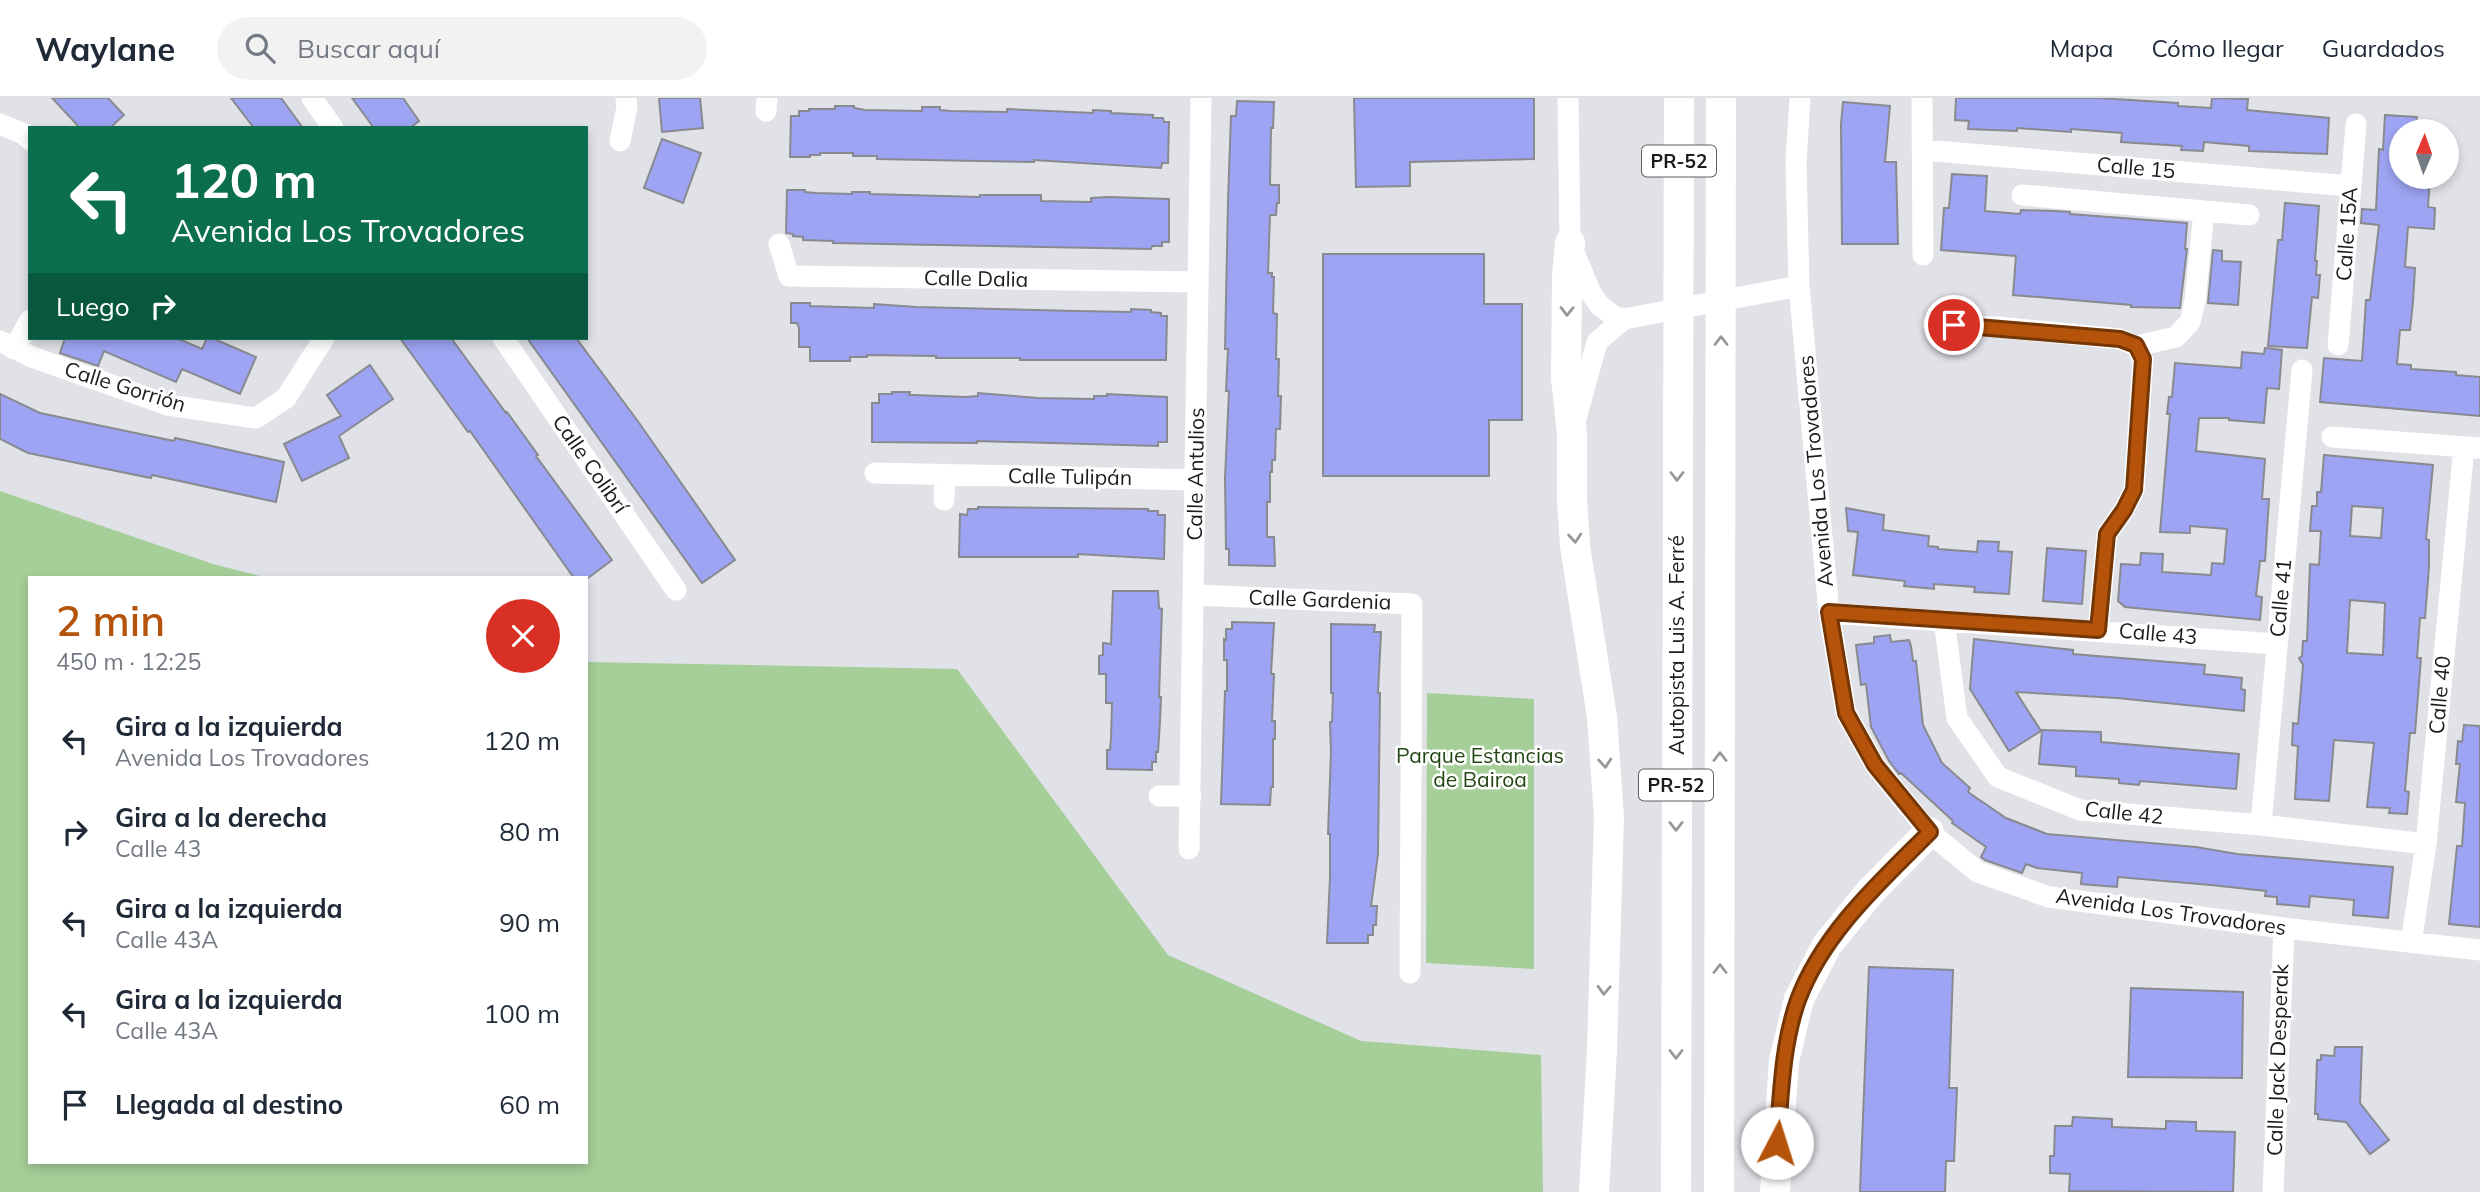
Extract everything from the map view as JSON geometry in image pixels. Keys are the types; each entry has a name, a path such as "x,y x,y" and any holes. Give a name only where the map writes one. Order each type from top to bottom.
{"highway":[{"name":"Autopista Luis A. Ferré","path":"1676,1192 1679,98"},
{"name":"Autopista Luis A. Ferré","path":"1719,1192 1721,98"},
{"path":"1570,243 1566,378 1572,434 1575,546 1602,717 1609,817 1602,1050 1594,1192"},
{"path":"1774,1192 1784,1061 1799,999 1827,945 1871,891 1930,832"},
{"path":"1720,1086 1739,1192"},
{"path":"1667,1192 1675,1161"}],"street":[{"path":"312,98 332,126"},
{"path":"620,142 627,107 626,98"},
{"name":"Calle Antulios","path":"1189,849 1201,98"},
{"path":"1568,98 1570,243 1591,292 1600,306 1624,320"},
{"name":"Avenida Los Trovadores","path":"1800,98 1796,162 1799,286 1829,612 1846,713 1875,765 1930,832 1978,872 2049,897 2480,950"},
{"path":"1922,98 1923,255"},
{"path":"0,124 28,138"},
{"name":"Calle 15A","path":"2338,345 2356,124"},
{"name":"Calle 15","path":"1923,150 2350,186"},
{"path":"2022,195 2249,215"},
{"path":"1933,324 1997,327 2120,339 2136,345 2176,337 2190,322 2195,300 2204,211"},
{"name":"Calle Dalia","path":"779,244 789,276 1197,282"},
{"path":"1572,434 1597,342 1624,320 1799,286"},
{"name":"Calle Gorrión","path":"28,322 7,345 167,405 256,418 286,398 323,340"},
{"name":"Calle Colibrí","path":"504,340 676,590"},
{"path":"2098,630 2107,534 2134,490 2143,359 2136,345"},
{"name":"Calle 41","path":"2261,825 2302,370"},
{"path":"2332,437 2472,448"},
{"name":"Calle 40","path":"2411,943 2426,844 2472,448"},
{"name":"Calle Tulipán","path":"874,473 1196,480"},
{"path":"944,500 945,474"},
{"name":"Calle Gardenia","path":"1194,595 1412,604 1410,973"},
{"name":"Calle 43","path":"1829,612 2277,644"},
{"name":"Calle 42","path":"1944,620 1957,718 1998,777 2080,810 2261,825 2426,844"},
{"path":"1158,796 1191,796"},
{"name":"Calle Jack Desperak","path":"2273,1192 2284,928"}],"green space":[{"path":"0,491 213,564 260,576 28,576 28,1164 588,1164 588,662 957,669 1168,955 1361,1041 1541,1055 1543,1192 0,1192"},
{"name":"Parque Estancias de Bairoa","path":"1427,693 1534,699 1534,969 1426,963"}],"building":[{"path":"52,98 108,98 124,115 112,126 78,126"},
{"path":"231,98 281,98 302,126 252,126"},
{"path":"352,98 403,98 419,121 413,126 373,126"},
{"path":"659,98 700,98 703,128 662,132"},
{"path":"1354,98 1534,98 1534,159 1410,162 1410,186 1356,187"},
{"path":"1956,98 2098,98 2211,108 2212,98 2248,99 2247,110 2329,118 2327,154 2249,151 2249,146 2204,142 2203,151 2181,150 2182,146 2121,142 2122,133 2071,129 2071,132 2017,128 2017,131 1968,129 1969,121 1955,120"},
{"path":"1237,101 1274,102 1270,185 1279,185 1279,203 1276,215 1270,215 1268,273 1272,273 1274,277 1273,313 1277,314 1276,359 1279,359 1278,396 1281,396 1280,429 1276,429 1275,460 1272,460 1270,472 1270,502 1267,502 1267,537 1274,537 1275,566 1229,565 1229,549 1226,549 1225,478 1229,391 1226,391 1228,349 1225,349 1228,201 1231,116 1236,116"},
{"path":"1843,102 1890,106 1885,162 1896,162 1898,244 1842,244"},
{"path":"835,106 854,106 865,110 922,111 922,107 940,107 940,110 951,111 1007,112 1007,109 1093,113 1093,110 1153,115 1153,118 1163,118 1164,122 1169,122 1168,163 1162,163 1161,168 1034,160 877,159 877,156 853,156 853,153 790,157 791,116 799,116 799,111 835,109"},
{"path":"2385,115 2417,117 2389,119 2389,189 2429,189 2428,207 2435,208 2434,229 2408,227 2405,267 2415,268 2413,302 2410,330 2400,330 2397,364 2411,365 2411,369 2456,372 2456,375 2480,377 2480,416 2320,402 2324,358 2362,361 2366,300 2370,300 2379,225 2361,223 2362,209 2376,210 2379,149 2383,150"},
{"path":"662,139 701,153 683,203 644,188"},
{"path":"1952,174 1987,176 1985,211 2020,214 2021,210 2054,211 2187,223 2187,249 2180,308 2131,307 2013,295 2016,256 1941,250 1944,208 1949,208"},
{"path":"787,190 980,197 1041,195 1041,201 1091,202 1091,198 1109,197 1169,199 1169,242 1162,242 1162,246 1152,246 1151,249 833,243 803,240 803,237 786,233"},
{"path":"2285,203 2319,206 2315,261 2316,275 2320,275 2318,298 2312,297 2307,348 2268,346 2278,240 2282,240"},
{"path":"2213,250 2222,251 2222,261 2241,262 2238,305 2208,303"},
{"path":"1323,254 1484,254 1484,304 1522,304 1522,420 1489,420 1489,476 1323,476"},
{"path":"791,303 874,308 874,304 1076,311 1151,310 1161,313 1161,316 1167,316 1166,360 1020,360 867,355 850,357 850,361 810,361 810,347 799,347 799,328 797,323 791,323"},
{"path":"64,340 182,340 202,349 206,340 217,340 256,357 240,394 182,369 176,382 104,351 98,366 60,353"},
{"path":"401,340 452,340 612,560 588,578 573,576 470,431 468,432"},
{"path":"528,340 577,340 637,420 735,560 702,583"},
{"path":"2265,348 2282,350 2279,389 2267,388 2264,423 2229,418 2199,418 2196,451 2265,459 2262,499 2269,499 2265,561 2260,561 2256,596 2262,597 2260,620 2125,607 2118,601 2121,564 2140,565 2141,553 2163,554 2162,572 2211,575 2212,563 2224,564 2227,529 2190,526 2190,533 2160,532 2170,414 2167,414 2169,397 2172,397 2175,363 2241,368 2242,352 2264,354"},
{"path":"370,365 393,399 339,436 349,458 302,481 284,444 341,416 327,395"},
{"path":"892,392 966,397 978,396 978,393 1038,398 1094,399 1094,396 1107,394 1167,397 1167,442 1158,442 1158,446 977,441 872,442 872,403 879,403 879,394"},
{"path":"0,394 40,413 284,462 276,502 152,475 151,478 28,453 0,439"},
{"path":"2324,455 2433,465 2426,539 2429,540 2429,567 2425,618 2420,618 2417,658 2421,658 2415,733 2410,733 2405,791 2409,792 2407,814 2389,813 2390,808 2367,807 2374,743 2334,740 2329,801 2295,799 2298,746 2292,745 2293,723 2298,724 2303,665 2299,658 2302,656 2303,641 2307,641 2310,564 2319,565 2321,531 2310,531 2312,506 2317,506 2317,492 2321,492","holes":["2352,506 2383,508 2381,538 2350,536","2350,600 2385,603 2383,655 2347,653"]},
{"path":"978,507 1158,511 1158,515 1165,515 1164,559 1078,554 1078,557 959,557 960,514 967,515 968,509"},
{"path":"1846,508 1884,515 1883,530 1929,536 1928,546 1938,549 1977,552 1978,541 1999,542 1998,551 2012,552 2009,594 1974,592 1975,587 1934,584 1934,589 1904,586 1905,581 1853,575 1858,532 1848,531"},
{"path":"2047,548 2086,551 2082,604 2043,601"},
{"path":"1113,591 1158,591 1159,608 1162,609 1160,721 1158,752 1156,762 1152,762 1152,770 1107,769 1112,703 1106,703 1106,674 1099,674 1099,656 1103,655 1103,643 1111,644"},
{"path":"1232,622 1274,623 1271,674 1274,674 1272,721 1275,721 1275,739 1270,805 1221,804 1227,691 1224,639 1226,640 1226,629 1232,629"},
{"path":"1331,624 1375,625 1374,632 1381,632 1378,693 1378,854 1371,906 1377,906 1376,925 1373,925 1373,935 1368,935 1368,943 1327,943 1330,877 1330,722 1333,693"},
{"path":"1890,635 1891,642 1909,640 1913,661 1916,661 1923,725 1942,763 1970,788 1968,792 2006,818 2047,834 2393,867 2388,918 2353,915 2354,900 2310,896 2309,907 2277,904 2277,897 2265,896 2266,891 2211,885 2118,877 2117,887 2081,884 2082,873 2037,868 2026,864 2022,873 1985,860 1981,857 1986,847 1952,823 1953,821 1899,774 1871,727 1866,684 1861,685 1856,645 1874,643 1874,637"},
{"path":"1974,639 2073,650 2073,654 2205,665 2204,674 2242,678 2241,689 2245,690 2244,711 2117,698 2016,692 2041,731 2009,751 1970,689"},
{"path":"2464,725 2480,726 2480,927 2449,924 2457,846 2462,846 2465,803 2456,802 2460,764 2456,764 2458,741 2462,742"},
{"path":"2042,730 2101,732 2101,742 2239,754 2236,789 2140,781 2139,785 2119,783 2119,779 2076,776 2076,767 2039,764"},
{"path":"1869,967 1953,970 1949,1088 1957,1088 1954,1161 1946,1161 1945,1192 1860,1192"},
{"path":"2131,988 2243,992 2242,1078 2128,1077"},
{"path":"2335,1047 2362,1047 2360,1103 2389,1140 2370,1154 2346,1122 2318,1119 2318,1114 2315,1114 2317,1060 2321,1060 2321,1055 2334,1056"},
{"path":"2073,1117 2112,1119 2112,1127 2166,1129 2166,1121 2196,1122 2196,1131 2235,1132 2233,1192 2069,1191 2070,1174 2050,1173 2050,1156 2054,1156 2055,1126 2072,1126"}],"route":[{"path":"1777,1143 1784,1061 1799,999 1827,945 1871,891 1930,832 1875,765 1846,713 1829,612 2098,630 2107,534 2134,490 2143,359 2136,345 2120,339 1954,325"}]}
